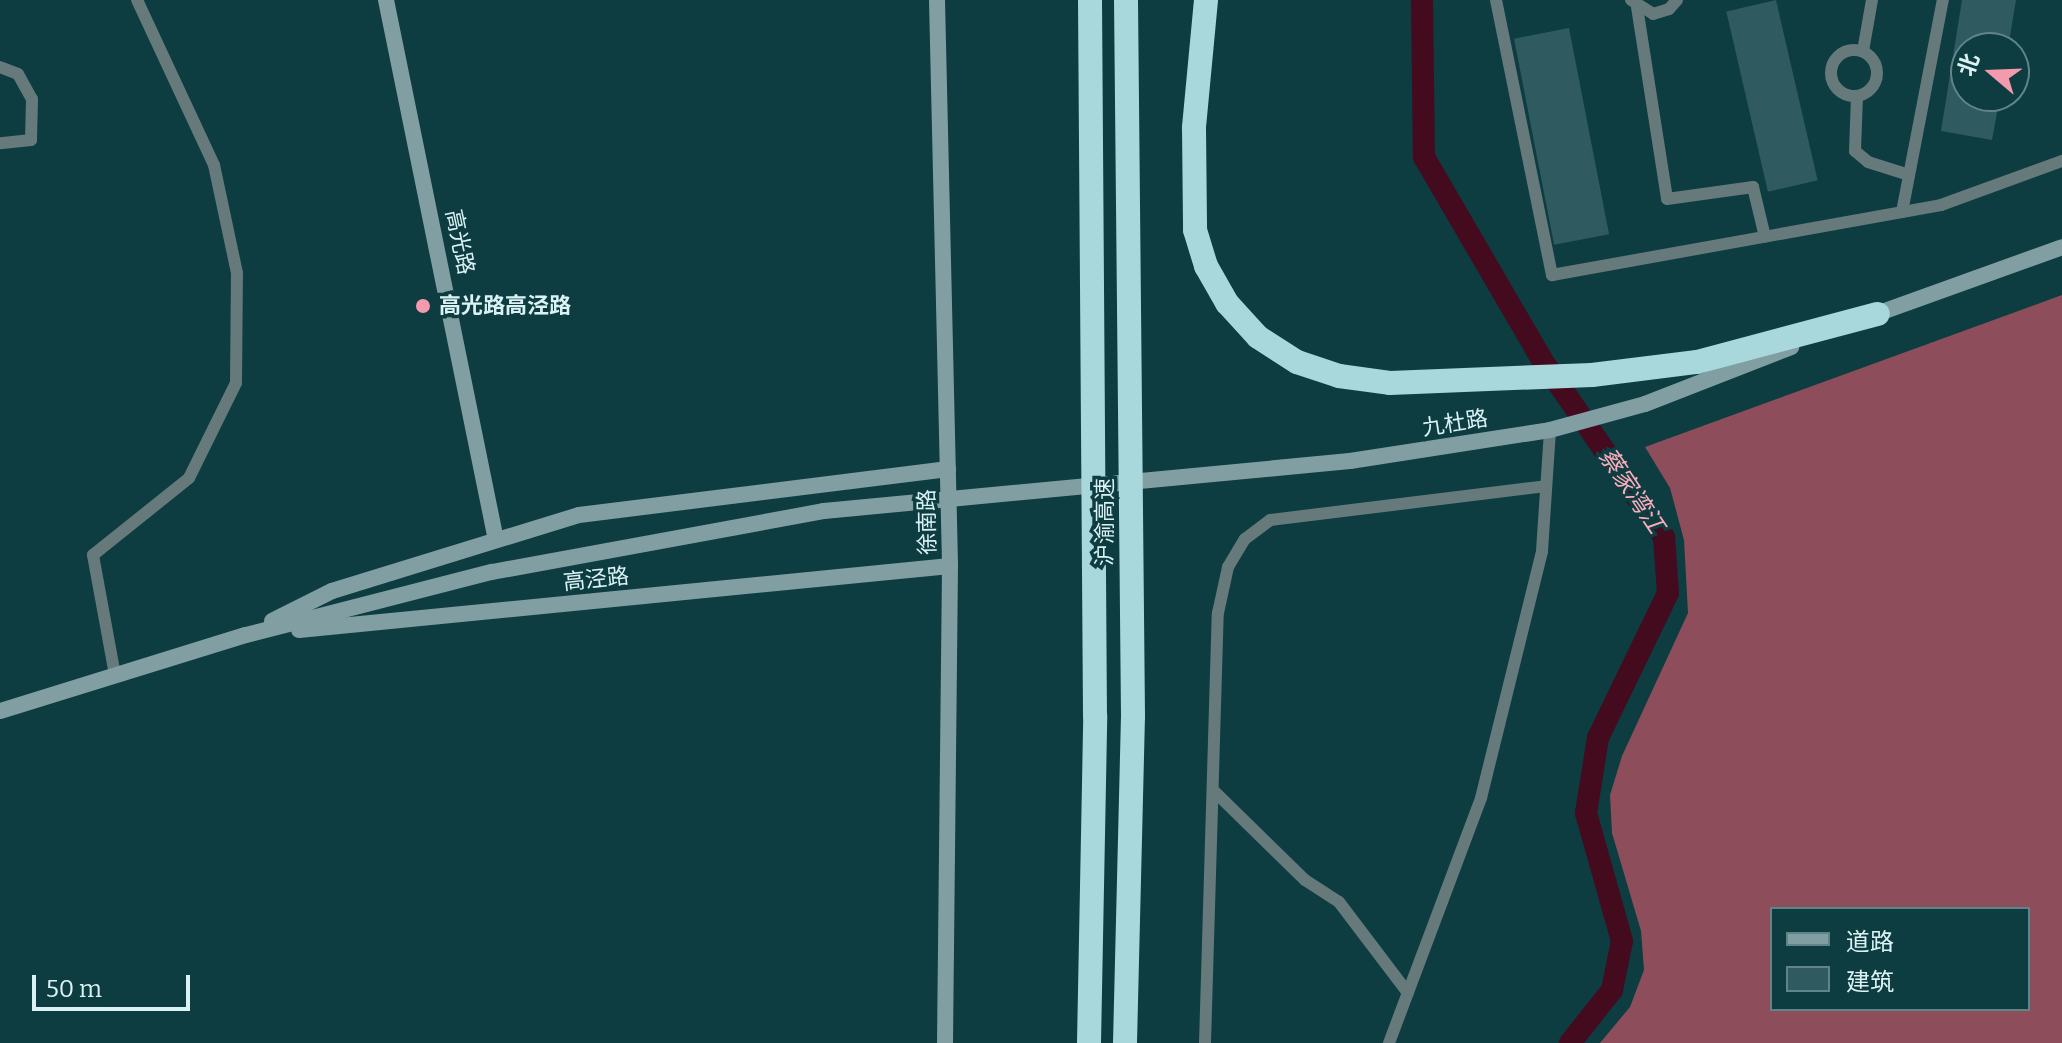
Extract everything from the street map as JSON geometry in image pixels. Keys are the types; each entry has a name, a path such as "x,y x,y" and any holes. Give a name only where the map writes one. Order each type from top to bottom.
{"highway":[{"name":"沪渝高速","path":"1089,1043 1095,716 1090,0"},
{"name":"沪渝高速","path":"1125,1043 1133,716 1126,0"},
{"path":"1206,0 1191,193 1206,266 1227,303 1258,337 1297,362 1339,376 1390,383 1592,375 1697,362 1878,314"}],"street":[{"name":"高光路","path":"386,0 496,540"},
{"name":"徐南路","path":"937,0 950,566 945,1043"},
{"name":"九杜路","path":"824,511 1350,461 1550,430 1645,404 2062,247"},
{"name":"高泾路","path":"246,635 332,591 579,515 948,469"},
{"name":"高泾路","path":"0,711 246,635 492,572 824,511"},
{"name":"高泾路","path":"246,635 950,566"}],"lane":[{"path":"115,675 93,555 189,478 236,383 237,273 214,165 137,0"},
{"path":"1496,0 1552,275 1941,205 2062,161"},
{"path":"1677,0 1662,13 1634,4 1667,199 1753,187 1765,237"},
{"path":"1863,51 1872,0"},
{"path":"1902,212 1943,0"},
{"path":"1863,51 1874,61 1877,76 1870,90 1857,96 1836,88 1831,74 1841,54 1863,51"},
{"path":"0,67 18,74 32,99 31,140 0,143"},
{"path":"1857,96 1855,151 1868,162 1909,175"},
{"path":"1389,1043 1481,798 1542,551 1550,430"},
{"path":"1205,1043 1218,613 1228,567 1245,539 1270,520 1546,486"},
{"path":"1213,790 1305,880 1339,902 1408,993"}],"shaded area":[{"path":"2062,295 2062,1043 1600,1043 1630,1007 1644,970 1641,931 1612,833 1610,795 1622,756 1688,613 1684,540 1670,488 1645,447"}],"building":[{"path":"1776,0 1818,180 1768,192 1726,11"},
{"path":"1962,0 2016,0 2011,32 1957,32"},
{"path":"1569,28 1609,234 1554,245 1514,39"},
{"path":"1950,75 1950,112 1997,112 1992,140 1941,131"}],"waterway":[{"name":"蔡家湾江","path":"1422,0 1424,157 1542,360 1664,537 1668,593 1598,738 1586,813 1622,941 1612,990 1570,1043"}],"place":[{"name":"高光路高泾路","path":"423,306"}]}
